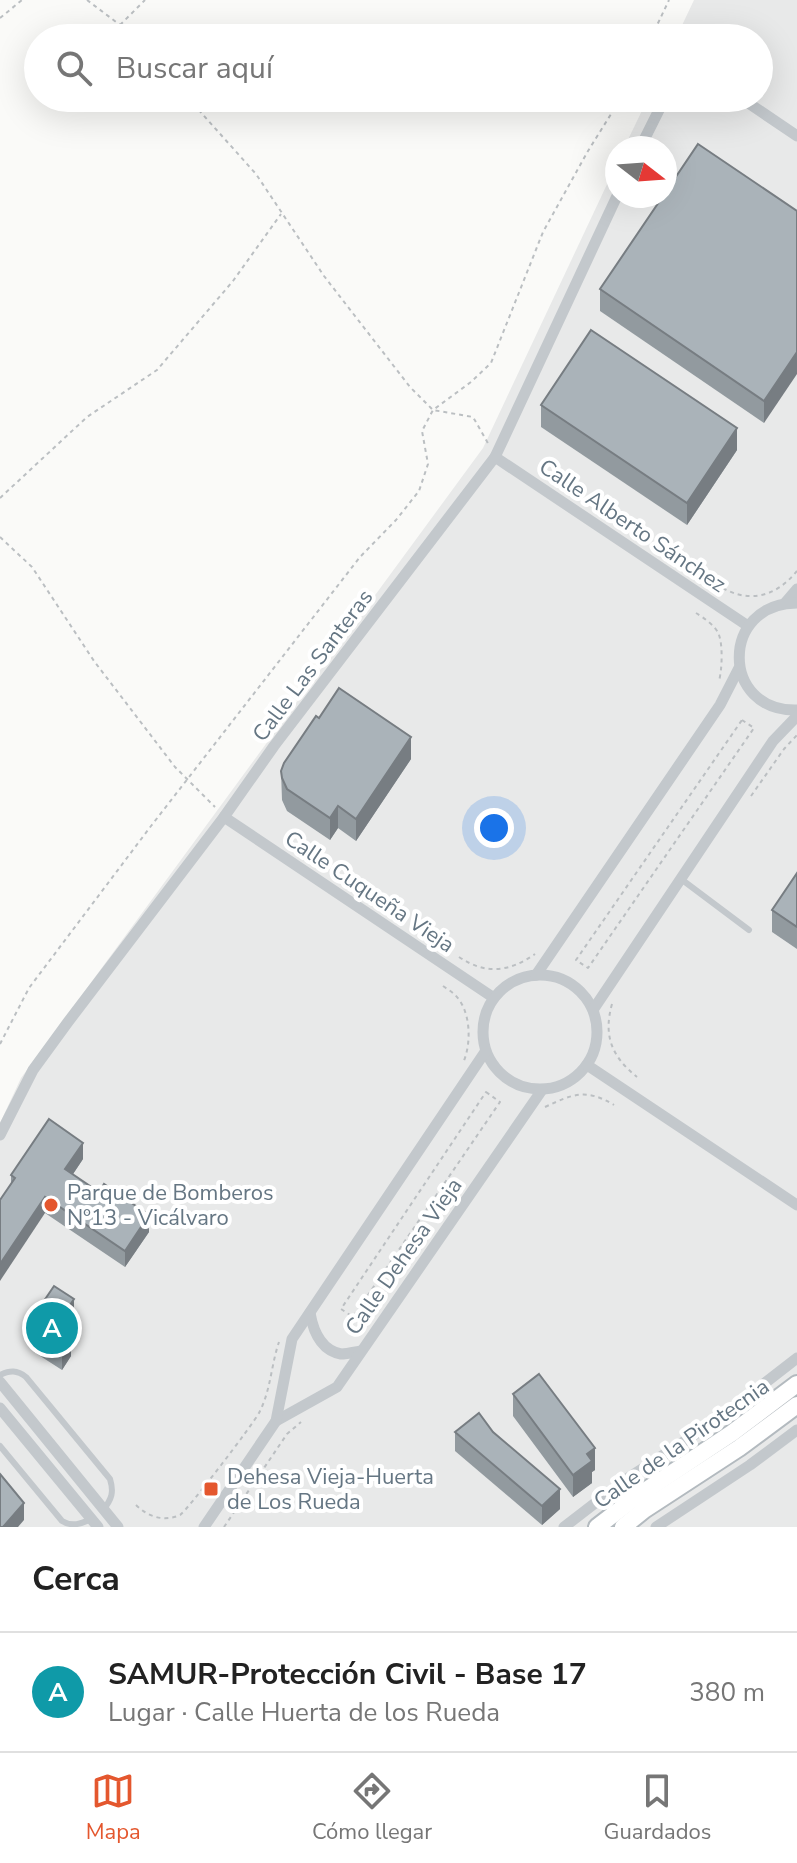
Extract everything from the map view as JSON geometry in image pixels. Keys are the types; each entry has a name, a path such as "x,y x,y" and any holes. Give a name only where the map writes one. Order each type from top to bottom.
{"main road":[{"name":"Calle de la Pirotecnia","path":"597,1527 797,1384"},
{"name":"Calle de la Pirotecnia","path":"623,1527 797,1405"}],"street":[{"path":"646,136 658,112"},
{"path":"762,112 797,136"},
{"name":"Calle Las Santeras","path":"0,1135 19,1094 42,1058 274,746 495,457 611,208"},
{"name":"Calle Alberto Sánchez","path":"495,457 748,626"},
{"path":"797,589 791,603 771,607 748,626 738,654 745,684 756,697 770,706 797,713"},
{"path":"536,975 720,705 739,668"},
{"path":"593,1010 773,741 797,713"},
{"name":"Calle Cuqueña Vieja","path":"224,817 494,998"},
{"path":"536,975 554,976 570,983 584,995 593,1010 597,1029 595,1048 587,1065 575,1078 559,1087 542,1090 524,1088 507,1080 494,1068 485,1052 482,1033 485,1014 505,986 520,978 536,975"},
{"name":"Calle Dehesa Vieja","path":"204,1527 276,1421 292,1339 485,1052"},
{"path":"587,1065 797,1205"},
{"name":"Calle Dehesa Vieja","path":"276,1421 337,1387 542,1090"},
{"path":"310,1313 313,1329 322,1344 340,1354 361,1351"},
{"name":"Calle de la Pirotecnia","path":"564,1527 625,1480 720,1418 797,1358"},
{"path":"0,1382 118,1527"},
{"path":"0,1408 95,1523"},
{"path":"656,1527 797,1430"}],"lane":[{"path":"681,879 749,930"},
{"path":"0,1375 8,1371 19,1372 26,1377 110,1479 113,1490 103,1510"},
{"path":"0,1446 62,1521 67,1524 95,1523"}],"path":[{"path":"0,18 22,0"},
{"path":"87,0 119,24"},
{"path":"121,24 145,0"},
{"path":"658,24 669,0"},
{"path":"201,112 256,174 324,276 410,387 433,410 473,417 495,457"},
{"path":"0,1044 29,988 187,779 360,557 419,491 428,464 422,431 433,410 491,363 543,232 612,112"},
{"path":"0,498 87,417 157,370 233,281 281,213"},
{"path":"0,537 32,567 94,661 175,767 224,817"},
{"path":"716,584 728,592 752,597 778,589 797,571"},
{"path":"696,613 719,634 721,675 716,690"},
{"path":"742,720 754,728 588,968 576,960 742,720"},
{"path":"784,749 797,735"},
{"path":"459,957 471,966 497,970 526,960 540,950"},
{"path":"443,986 455,994 468,1023 466,1056 462,1064"},
{"path":"613,1001 609,1015 612,1045 616,1056 637,1077"},
{"path":"486,1092 500,1102 353,1317 341,1309 486,1092"},
{"path":"544,1107 587,1093 614,1105"},
{"path":"136,1505 143,1512 162,1519 183,1514 258,1415 269,1388 279,1341"},
{"path":"224,1527 287,1434 308,1415"}],"shaded area":[{"path":"694,0 797,0 797,1527 0,1527 0,1123 21,1078 483,448 605,189 605,208 677,208 677,136 630,136 641,112 773,112 773,24 683,24"}],"building":[{"path":"698,144 797,211 797,352 764,401 600,289 655,208 677,208 677,175"},
{"path":"591,330 737,428 687,503 541,405"},
{"path":"339,688 411,737 356,819 338,806 330,818 287,789 281,771 316,716 319,718"},
{"path":"797,873 797,927 772,910"},
{"name":"Parque de Bomberos Nº13 - Vicálvaro","path":"49,1119 83,1143 65,1169 99,1192 104,1184 149,1215 125,1251 45,1197 0,1264 0,1200 15,1178 11,1175"},
{"path":"54,1286 74,1299 55,1328 71,1339 62,1353 34,1335 38,1329 29,1323"},
{"path":"539,1374 595,1448 587,1454 592,1461 573,1475 513,1394"},
{"path":"479,1413 493,1432 560,1489 542,1506 455,1432"},
{"path":"0,1474 24,1503 3,1527 0,1527"}],"place":[{"name":"Parque de Bomberos Nº13 - Vicálvaro","path":"51,1205"},
{"name":"SAMUR-Protección Civil - Base 17","path":"52,1328"},
{"name":"Dehesa Vieja-Huerta de Los Rueda","path":"211,1489"}]}
